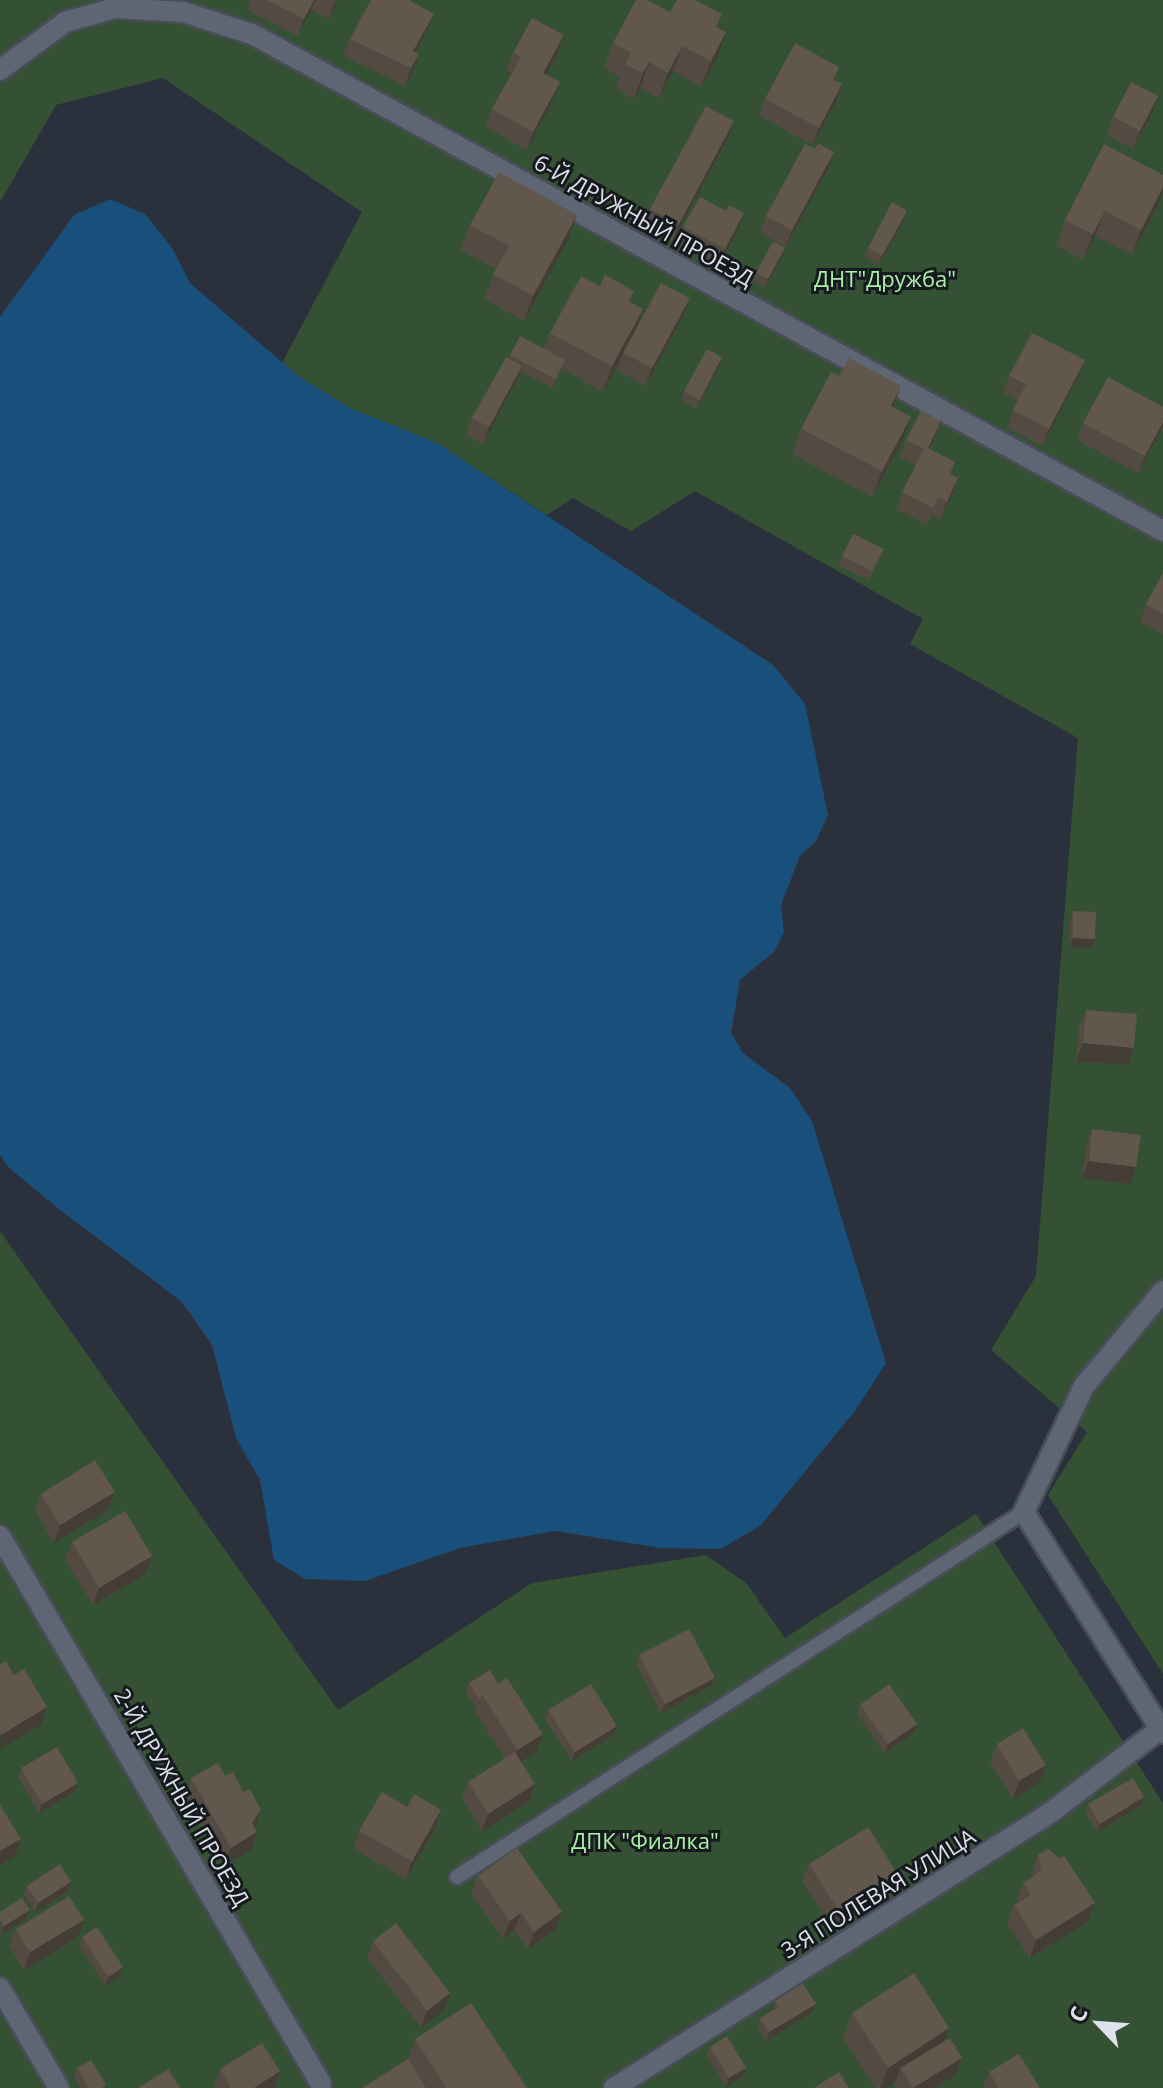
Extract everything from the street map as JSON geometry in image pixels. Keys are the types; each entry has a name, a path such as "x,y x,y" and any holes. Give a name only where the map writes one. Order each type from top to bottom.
{"street":[{"name":"6-Й ДРУЖНЫЙ ПРОЕЗД","path":"0,70 85,14 148,7 183,12 252,34 1163,531"},
{"path":"1162,1729 1024,1512 1084,1386 1163,1291"},
{"name":"2-Й ДРУЖНЫЙ ПРОЕЗД","path":"0,1536 320,2086"},
{"name":"3-Я ПОЛЕВАЯ УЛИЦА","path":"614,2088 1050,1813 1162,1729"},
{"path":"0,1988 59,2088"}],"lane":[{"path":"457,1877 1024,1512"}],"green space":[{"name":"ДНТ\"Дружба\"","path":"0,0 1163,0 1163,1674 1048,1495 1087,1432 991,1350 1036,1276 1078,738 910,644 923,619 695,491 631,531 573,498 547,515 437,443 350,408 298,376 282,363 362,212 163,78 56,105 0,202"},
{"name":"ДПК \"Фиалка\"","path":"0,1231 338,1710 532,1583 706,1555 747,1584 785,1638 976,1514 1163,1803 1163,2088 0,2088"}],"water":[{"path":"110,199 145,214 173,249 190,283 298,376 350,408 437,443 773,665 805,704 828,815 816,841 800,856 781,905 784,932 775,951 740,980 731,1033 743,1053 790,1088 812,1121 886,1363 855,1411 761,1525 721,1549 661,1548 555,1531 460,1548 365,1581 305,1579 274,1560 260,1480 236,1438 212,1345 182,1302 60,1210 8,1167 0,1154 0,317 74,215"}],"building":[{"path":"267,0 314,0 304,19"},
{"path":"371,0 409,0 434,14 413,51 419,54 411,68 350,39"},
{"path":"636,0 647,0 670,12 677,0 695,0 722,14 716,27 726,32 711,61 682,46 668,73 649,62 643,73 625,64 631,53 613,43"},
{"path":"532,18 564,35 543,73 560,82 533,132 492,109 521,57 513,53"},
{"path":"795,43 839,67 833,80 842,84 819,128 765,99"},
{"path":"1131,82 1158,96 1140,131 1113,117"},
{"path":"706,106 734,121 679,224 650,209"},
{"path":"818,143 834,152 792,230 766,216 805,144 815,149"},
{"path":"1104,144 1163,175 1163,187 1141,230 1105,211 1093,234 1065,220"},
{"path":"499,172 577,215 533,296 493,274 509,246 470,225"},
{"path":"700,197 726,211 729,205 744,213 725,249 683,227"},
{"path":"892,202 907,211 882,256 868,248"},
{"path":"773,241 785,248 768,279 756,273"},
{"path":"605,275 634,291 628,301 643,309 612,366 550,333 581,276 600,286"},
{"path":"661,283 690,298 652,368 623,353"},
{"path":"1032,333 1085,360 1049,429 1013,410 1026,384 1009,376"},
{"path":"520,336 565,360 555,379 510,355"},
{"path":"707,349 722,357 700,400 684,391"},
{"path":"506,357 522,366 489,427 472,418"},
{"path":"849,358 901,386 891,406 911,417 882,471 801,429 831,372 839,376"},
{"path":"1108,377 1163,407 1163,422 1145,456 1083,423"},
{"path":"921,411 941,421 928,448 955,462 949,474 958,478 947,502 938,497 933,508 902,492 924,449 906,440"},
{"path":"853,534 884,549 872,571 842,556"},
{"path":"1163,573 1163,614 1146,604"},
{"path":"1073,911 1096,912 1095,939 1073,938"},
{"path":"1086,1010 1137,1014 1134,1048 1083,1043"},
{"path":"1092,1129 1141,1135 1136,1167 1089,1161"},
{"path":"95,1460 115,1492 60,1525 41,1494"},
{"path":"125,1511 152,1556 99,1588 72,1542"},
{"path":"689,1629 715,1678 665,1704 639,1655"},
{"path":"6,1661 14,1675 24,1669 47,1707 1,1735 0,1664"},
{"path":"490,1670 498,1684 482,1694 480,1700 469,1683"},
{"path":"507,1678 543,1734 517,1750 482,1694"},
{"path":"591,1684 617,1726 575,1752 548,1710"},
{"path":"889,1684 917,1724 888,1744 860,1705"},
{"path":"1023,1728 1046,1765 1019,1781 997,1744"},
{"path":"57,1747 78,1783 42,1804 21,1768"},
{"path":"515,1752 535,1784 488,1814 468,1782"},
{"path":"218,1763 225,1776 233,1772 243,1792 250,1789 261,1810 252,1823 257,1832 231,1848 191,1778"},
{"path":"1133,1778 1144,1797 1100,1824 1088,1804"},
{"path":"382,1792 407,1807 414,1794 441,1810 412,1861 359,1831"},
{"path":"0,1805 21,1839 0,1851"},
{"path":"868,1827 897,1873 838,1910 809,1864"},
{"path":"517,1848 562,1912 534,1932 521,1913 510,1921 478,1876"},
{"path":"1048,1849 1060,1859 1064,1856 1095,1903 1036,1940 1014,1905 1031,1895 1023,1883 1041,1871 1038,1855"},
{"path":"60,1864 71,1882 38,1903 27,1886"},
{"path":"69,1896 84,1920 30,1952 16,1929"},
{"path":"22,1898 30,1910 4,1926 0,1912"},
{"path":"396,1923 450,1993 427,2011 373,1941"},
{"path":"97,1927 123,1967 108,1977 82,1937"},
{"path":"914,1973 949,2028 888,2068 852,2013"},
{"path":"803,1984 816,2004 769,2032 760,2018 779,2007 775,2001"},
{"path":"471,2003 527,2088 447,2088 415,2039"},
{"path":"727,2036 746,2068 729,2078 710,2047"},
{"path":"950,2038 962,2058 913,2088 900,2068"},
{"path":"262,2043 280,2071 254,2088 231,2088 220,2069"},
{"path":"1019,2054 1040,2088 999,2088 989,2072"},
{"path":"408,2059 426,2088 362,2088"},
{"path":"91,2060 106,2085 101,2088 89,2088 77,2068"},
{"path":"168,2069 180,2088 138,2088"},
{"path":"839,2072 849,2088 814,2088"}]}
